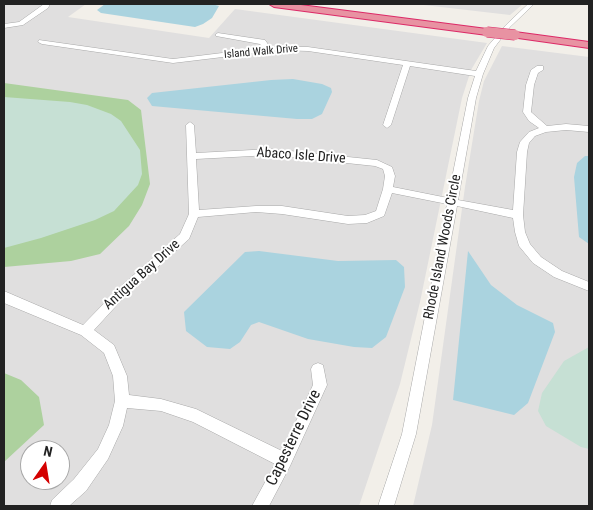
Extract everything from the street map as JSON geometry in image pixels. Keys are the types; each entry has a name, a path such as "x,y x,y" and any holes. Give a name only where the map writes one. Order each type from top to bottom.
{"highway":[{"path":"274,4 518,31 589,36"},
{"path":"338,4 491,28"},
{"path":"518,31 589,45"}],"street":[{"path":"4,26 21,24 46,8 47,4"},
{"name":"Rhode Island Woods Circle","path":"386,506 409,434 451,201 472,98 487,56 499,37 531,4"},
{"path":"218,35 262,42 268,50"},
{"name":"Island Walk Drive","path":"42,42 165,61 268,50 308,48 479,74"},
{"path":"387,125 407,64"},
{"path":"540,68 534,72 530,85 527,112 532,119 545,129"},
{"name":"Antigua Bay Drive","path":"85,331 124,291 184,236 194,214 190,125"},
{"path":"589,128 566,127 545,129 532,134 525,142 522,152 518,215 520,232 526,246 537,260 558,274 589,287"},
{"name":"Abaco Isle Drive","path":"192,156 271,152 377,163 386,167 390,176 380,213 367,219 348,220 282,210 256,209 194,214"},
{"path":"388,189 518,215"},
{"path":"4,296 85,331 109,349 120,376 122,401 116,426 103,454 80,485 58,506"},
{"name":"Capesterre Drive","path":"260,506 284,461 320,385 318,369"},
{"path":"122,401 161,405 196,416 284,461"}],"shaded area":[{"path":"4,4 86,4 68,17 209,38 235,9 487,43 471,70 462,98 420,302 400,384 359,506 4,506"},
{"path":"415,4 523,4 510,15"},
{"path":"502,46 589,57 589,506 413,506 432,425 465,187 479,101 484,81"}],"green space":[{"path":"4,83 128,100 141,110 150,184 142,205 129,226 100,254 71,261 4,267"},
{"path":"4,97 70,102 87,105 111,114 121,121 140,150 142,174 138,185 114,211 95,220 4,248"},
{"path":"589,347 589,449 581,447 546,426 538,411 542,393 564,361"},
{"path":"4,373 21,380 39,397 44,425 28,440 20,440 20,447 4,462"}],"water":[{"path":"105,4 212,4 219,6 212,18 195,27 101,13 97,10"},
{"path":"293,79 322,84 331,88 332,92 322,114 312,119 297,119 152,106 147,98 152,93"},
{"path":"585,156 589,156 589,244 579,237 574,177 577,163"},
{"path":"259,251 338,261 396,260 404,267 405,287 386,337 372,348 354,347 308,339 259,322 251,325 240,342 230,349 207,347 186,331 184,312 245,252"},
{"path":"468,251 491,285 517,305 553,323 555,332 528,403 514,415 453,400"}]}
